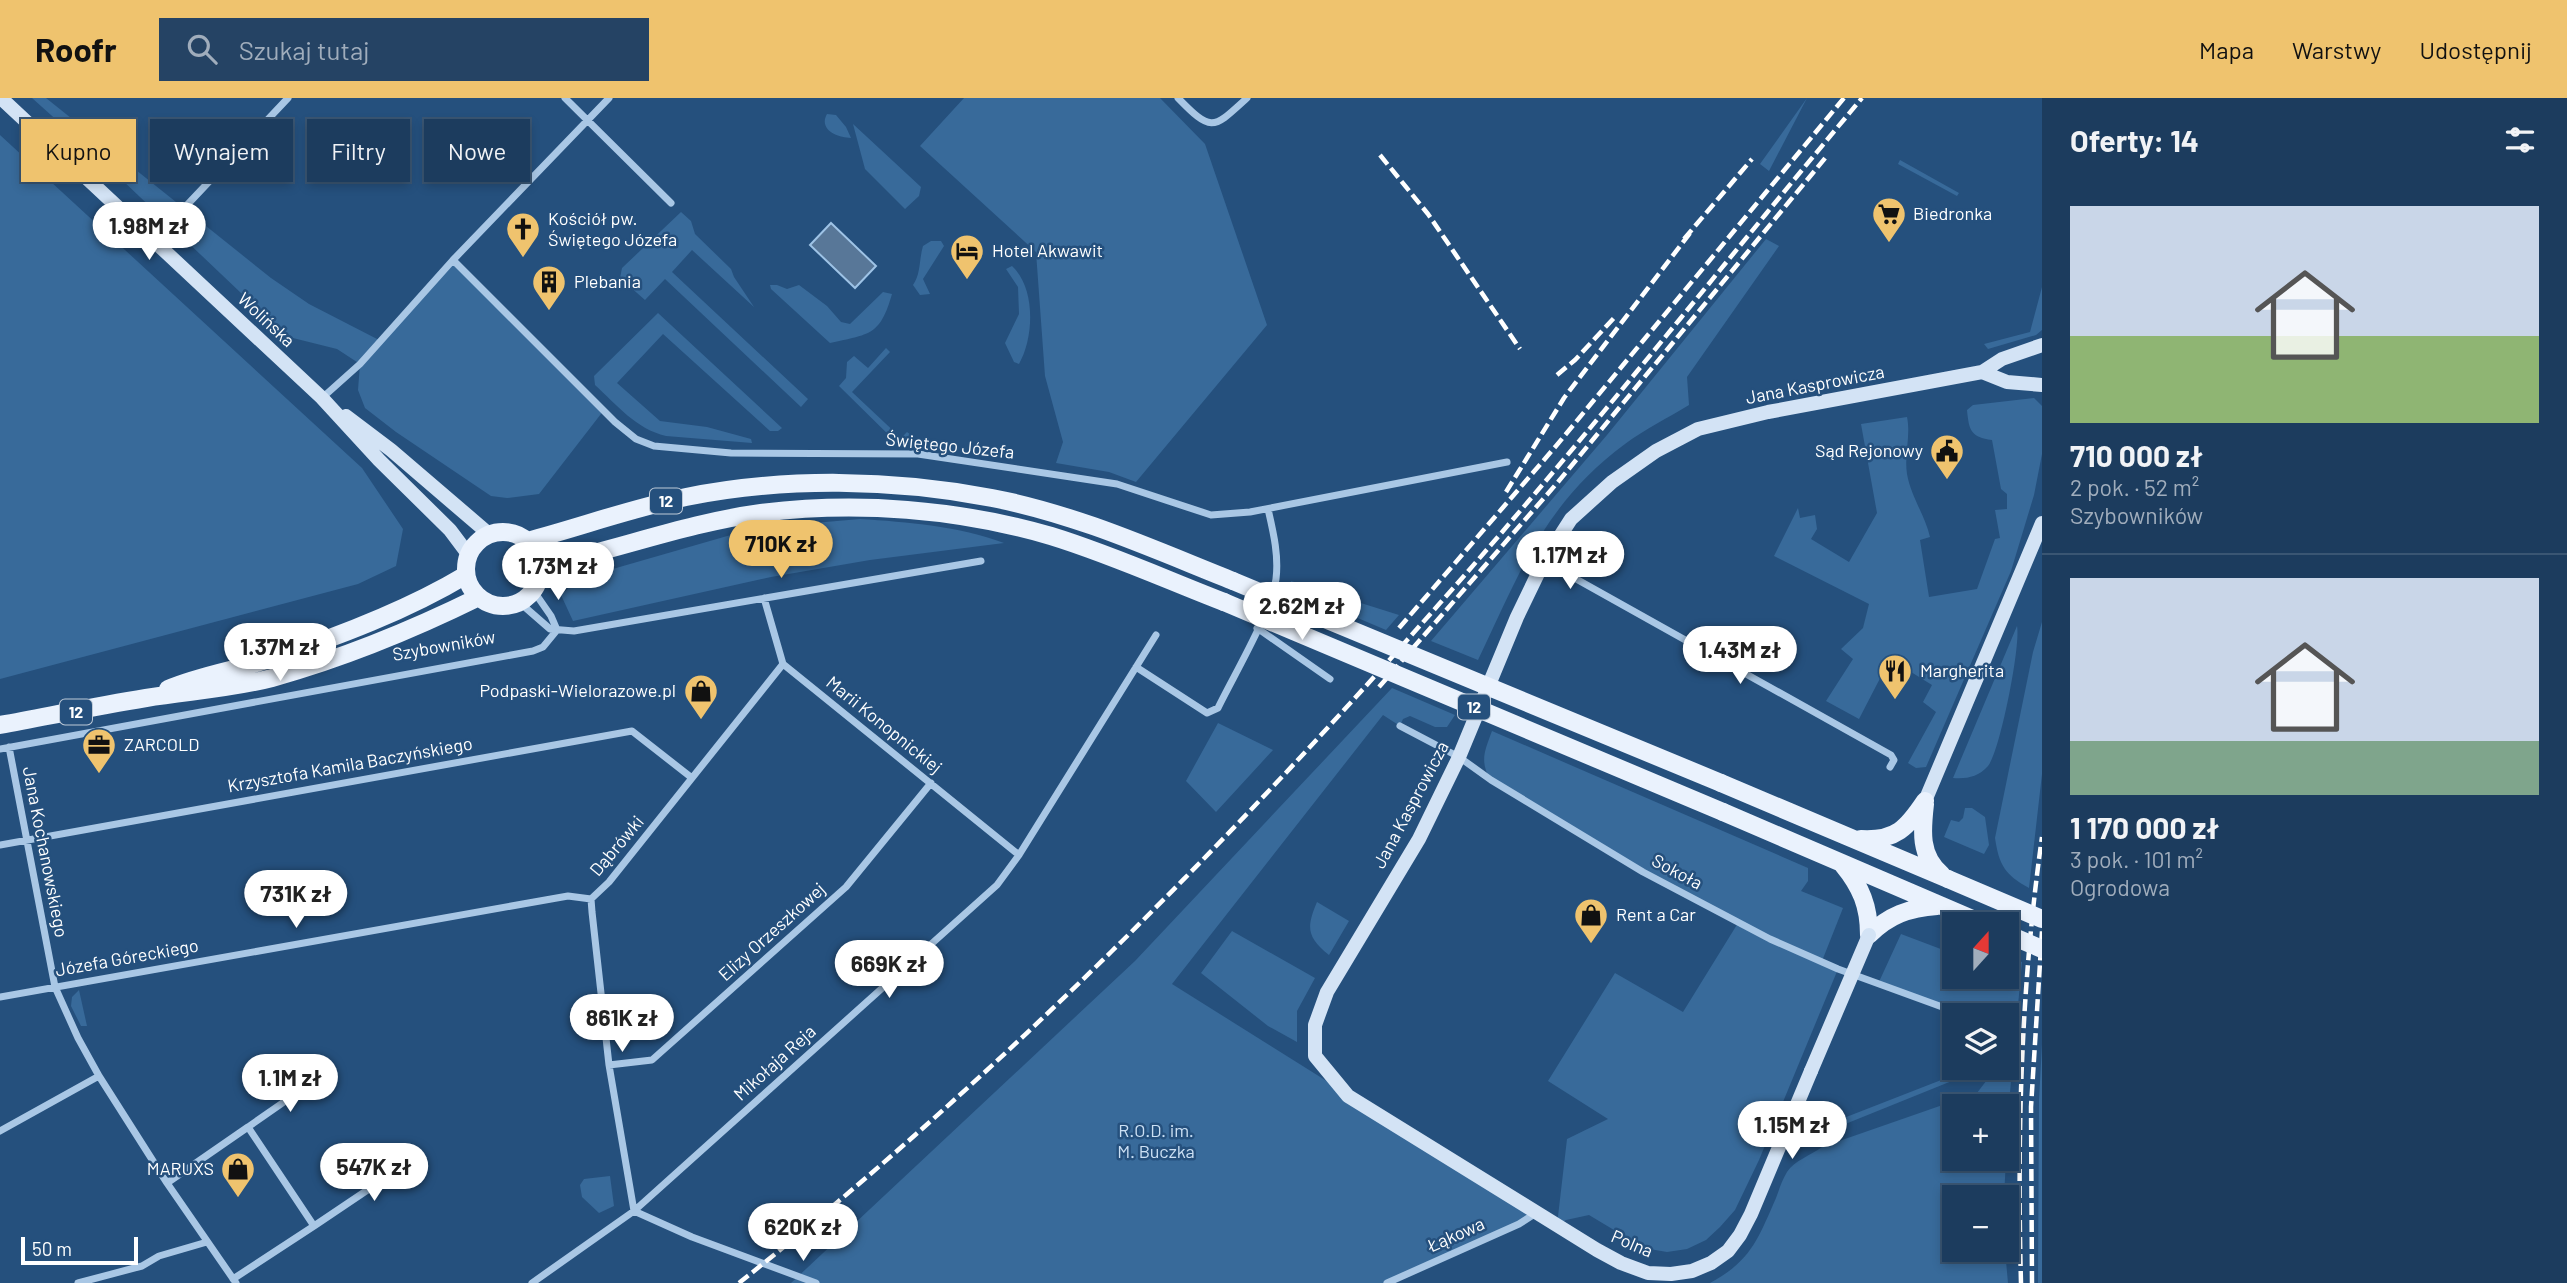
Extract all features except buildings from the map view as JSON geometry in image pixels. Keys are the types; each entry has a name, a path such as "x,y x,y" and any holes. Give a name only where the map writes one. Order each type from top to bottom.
{"main road":[{"name":"12","path":"489,534 509,532 527,541 656,504 719,492 804,484 908,487 994,498 1101,530 1233,580 2042,919"},
{"name":"12","path":"540,566 726,519 763,513 905,509 992,522 1064,541 1224,603 1956,912"},
{"path":"489,534 468,554 466,575 473,591 479,597 498,605 526,596 538,579 540,566 534,548 527,541"},
{"name":"Szybowników","path":"149,698 194,678 268,659 366,624 440,591 466,575"},
{"name":"Szybowników","path":"0,725 149,698 214,690 269,678 337,659 479,597"},
{"path":"1851,838 1876,840 1898,832 1913,819 1925,801"},
{"path":"1925,801 1922,830 1925,852 1938,871 1948,879"},
{"path":"1841,863 1864,897 1869,935"},
{"path":"1869,935 1894,915 1910,909 1940,905"},
{"path":"2020,940 2042,949"}],"street":[{"name":"Wolińska","path":"1,98 322,398 369,451 450,530 468,554"},
{"path":"152,241 288,98"},
{"path":"565,98 671,203"},
{"path":"322,398 360,364 453,260 610,98"},
{"path":"1178,98 1207,123 1221,121 1247,98"},
{"name":"Świętego Józefa","path":"453,260 615,422 636,439 654,446 731,453 918,454 1117,484 1211,515 1268,509 1507,462"},
{"name":"Jana Kasprowicza","path":"1315,1056 1315,1025 1326,992 1419,839 1460,757 1517,617 1544,561 1572,519 1612,482 1656,451 1698,429 1768,412 1982,372 2003,359 2041,347"},
{"name":"Jana Kasprowicza","path":"1982,372 2007,382 2042,385"},
{"name":"Wolińska","path":"322,398 391,450 489,534"},
{"path":"1136,667 1207,713 1218,708 1257,628 1276,580 1276,554 1268,509"},
{"path":"1925,801 2042,523"},
{"path":"526,596 550,629 574,631 981,561"},
{"path":"1544,561 1891,755 1894,760 1890,767"},
{"path":"526,596 557,630"},
{"path":"764,597 783,664"},
{"path":"1257,628 1330,679"},
{"name":"Szybowników","path":"0,749 533,651 543,647 557,630"},
{"name":"Mikołaja Reja","path":"532,1283 634,1211 997,885 1019,855 1156,635"},
{"name":"Dąbrówki","path":"634,1211 609,1065 591,899 609,882 783,664"},
{"name":"Marii Konopnickiej","path":"783,664 1019,855"},
{"name":"Sokoła","path":"1400,726 1460,757 1491,780 1643,872 1770,939 1838,969 1942,1007"},
{"name":"Krzysztofa Kamila Baczyńskiego","path":"0,845 632,732 692,778"},
{"name":"Jana Kochanowskiego","path":"9,747 55,987 99,1076 167,1183 235,1281 418,1156"},
{"name":"Elizy Orzeszkowej","path":"609,1065 652,1060 846,887 930,783"},
{"name":"Józefa Góreckiego","path":"0,997 568,896 591,899"},
{"name":"Polna","path":"1315,1056 1348,1096 1597,1250 1647,1273 1692,1271 1711,1263 1728,1251 1740,1235 1869,935"},
{"path":"0,1131 99,1076"},
{"path":"167,1183 317,1079"},
{"path":"248,1127 314,1226"},
{"path":"634,1211 692,1237 816,1283"},
{"name":"Łąkowa","path":"1387,1283 1519,1224 1537,1213"},
{"path":"78,1283 142,1266 159,1256 206,1241"}],"green space":[{"path":"32,98 46,98 72,119 55,119"},
{"path":"964,98 1160,98 1205,144 1267,325 1136,482 1109,472 1056,463 1063,442 1045,376 1036,252 920,146"},
{"path":"1807,98 1769,171 1760,164"},
{"path":"827,114 836,115 851,138 835,135 827,129"},
{"path":"853,124 921,187 919,196 905,209 865,169"},
{"path":"0,135 21,154 21,182 51,182 362,468 403,529 396,566 358,584 0,679"},
{"path":"1900,160 1959,193 1957,196 1898,164"},
{"path":"136,170 271,278 309,304 379,340 453,260 604,410 539,494 507,498 491,496 365,408 358,390 360,364 337,349 293,338 281,331 124,182 136,182"},
{"path":"681,212 691,221 695,234 731,269 754,307 692,250 672,272 808,399 801,407 665,279 645,300 620,278 622,268"},
{"path":"1766,239 1779,246 1687,377 1689,405 1625,444 1574,491 1536,542 1478,660 1431,641 1607,435"},
{"path":"931,241 941,241 944,246 923,279 930,294 920,295 913,285 919,271 923,246"},
{"path":"1012,266 1025,287 1030,314 1028,341 1019,364 1014,362 1005,343 1019,314 1018,287 1006,269"},
{"path":"770,285 787,289 799,285 827,306 841,322 850,324 883,292 892,294 883,318 872,331 830,343 771,289"},
{"path":"2042,287 2042,330 2036,335 1988,349 1984,344 2030,332"},
{"path":"658,313 782,428 770,431 663,334 617,383 660,421 707,427 751,439 752,443 666,436 645,428 619,408 595,385 594,376"},
{"path":"886,348 890,352 852,392 901,438 907,432 934,447 901,447 839,386 846,378 847,362 854,356 868,368"},
{"path":"2034,398 2042,406 2042,454 2034,495 2011,571 1926,767 1916,768 1908,763 1936,712 1923,702 1932,685 1890,659 1859,719 1826,701 1853,659 1841,649 1863,628 1869,604 1774,556 1798,508 1800,518 1815,515 1817,529 1811,539 1849,562 1877,513 1861,424 1907,417 1907,474 1930,537 1920,540 1929,597 1977,589 1995,539 2000,538 1995,510 2007,509 2007,494 2001,489 1992,440 1972,432 1967,410 1973,405"},
{"path":"860,519 951,529 1004,543 870,560 771,577 573,621 561,595 578,579 755,528"},
{"path":"1291,581 1399,615 1386,630 1289,589"},
{"path":"2042,622 2042,774 2029,888 2004,868 1995,838 2033,652"},
{"path":"2017,626 2013,675 2004,721 1993,757 1988,766 1976,775 1953,778"},
{"name":"R.O.D. im. M. Buczka","path":"1392,688 1455,715 1447,727 1435,727 1410,716 1403,719 1400,726 1383,715 1172,984 1537,1213 1387,1283 791,1283 1135,961"},
{"path":"1218,723 1273,750 1216,812 1186,781"},
{"path":"1492,731 1808,868 1808,881 1801,891 1843,908 1822,961 1838,969 1759,1160 1735,1210 1706,1240 1687,1249 1667,1252 1644,1248 1589,1215 1557,1225 1567,1139 1608,1119 1548,1081 1615,973 1683,1012 1738,923 1643,872 1491,780 1484,762"},
{"path":"1965,808 1972,808 1985,817 1989,845 1984,854 1944,837 1951,820 1959,822 1963,818"},
{"path":"1317,902 1349,921 1329,955 1316,943 1311,932 1311,919"},
{"path":"1232,931 1315,978 1297,1011 1297,1042 1268,1026 1201,973"},
{"path":"1901,934 1942,949 1942,989 2020,989 2018,1003 1942,1003 1942,1007 1878,984"},
{"path":"79,990 87,1026 81,1026 71,1006 72,997"},
{"path":"2042,1044 2042,1283 2038,1283 2039,1100"},
{"path":"1942,1080 1954,1080 1828,1131 1813,1130 1812,1124 1818,1128"},
{"path":"1987,1080 2011,1080 2010,1094 1974,1094"},
{"path":"1942,1105 1942,1171 2005,1171 2005,1185 1942,1185 1942,1262 2006,1262 2008,1283 1710,1283 1735,1266 1752,1248 1790,1168 1822,1147"},
{"path":"610,1176 614,1206 599,1213 582,1197 580,1185 584,1179"}],"shaded area":[{"path":"831,223 876,266 855,288 810,245"}],"railway":[{"path":"1399,628 1556,446 1844,98"},
{"path":"739,1283 834,1206 1016,1043 1191,872 1276,784 1494,541 1862,98"},
{"path":"1380,155 1428,214 1520,349"},
{"path":"1379,687 1558,482 1826,157"},
{"path":"1684,239 1752,159"},
{"path":"1506,492 1564,398 1690,233"},
{"path":"1557,375 1575,360 1614,318"},
{"path":"2021,1283 2022,1060 2029,948 2042,837"},
{"path":"2032,1283 2031,1107 2042,931"}],"place":[{"name":"Biedronka","path":"1889,244"},
{"name":"Kościół pw. Świętego Józefa","path":"523,259"},
{"name":"Hotel Akwawit","path":"967,281"},
{"name":"Plebania","path":"549,312"},
{"name":"Sąd Rejonowy","path":"1947,481"},
{"name":"Margherita","path":"1895,701"},
{"name":"Podpaski-Wielorazowe.pl","path":"701,721"},
{"name":"ZARCOLD","path":"99,775"},
{"name":"Rent a Car","path":"1591,945"},
{"name":"MARUXS","path":"238,1199"}]}
